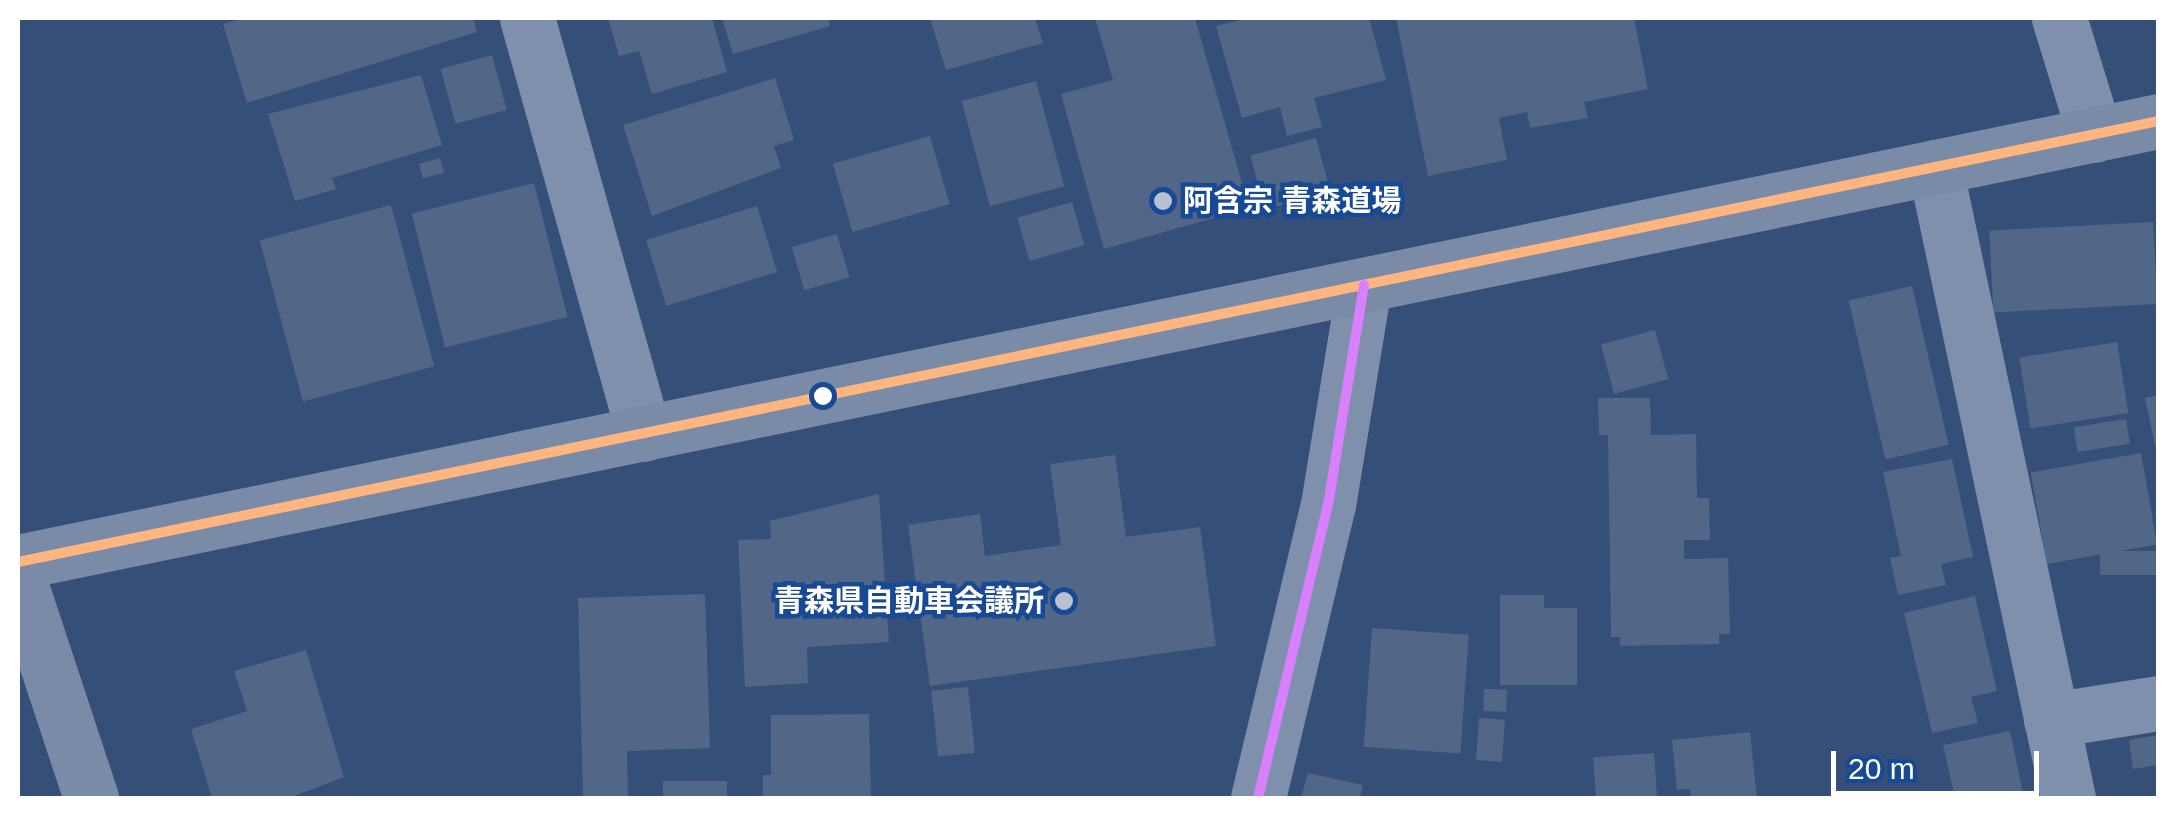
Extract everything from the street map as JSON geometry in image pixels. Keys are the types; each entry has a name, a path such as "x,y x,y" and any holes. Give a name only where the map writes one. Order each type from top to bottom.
{"street":[{"path":"527,18 644,434"},
{"path":"2059,18 2095,135"},
{"path":"18,562 2158,121"},
{"path":"1935,166 2068,798"},
{"path":"1258,798 1328,505 1364,285"},
{"path":"18,578 91,798"},
{"path":"2051,720 2158,703"}],"building":[{"path":"244,18 473,18 477,32 247,103 223,24"},
{"path":"608,18 712,18 727,72 652,94 639,51 619,56"},
{"path":"722,18 828,18 830,26 733,54"},
{"path":"930,18 1035,18 1043,43 946,70"},
{"path":"1095,18 1195,18 1249,208 1104,249 1061,94 1113,80"},
{"path":"1249,18 1369,18 1386,80 1314,98 1322,127 1287,136 1280,107 1242,118 1216,26"},
{"path":"1396,18 1634,18 1648,89 1584,102 1588,118 1530,128 1527,112 1499,118 1507,160 1428,176"},
{"path":"492,55 507,110 456,124 441,69"},
{"path":"421,75 442,145 332,178 336,189 295,201 268,114"},
{"path":"775,78 794,140 774,146 781,168 652,216 623,125"},
{"path":"1036,81 1064,186 990,206 962,101"},
{"path":"930,136 950,204 852,232 833,164"},
{"path":"1316,138 1330,192 1265,210 1250,156"},
{"path":"440,158 444,172 423,178 419,164"},
{"path":"534,183 567,317 445,347 412,213"},
{"path":"1072,202 1084,245 1030,261 1017,218"},
{"path":"391,205 434,366 303,402 260,240"},
{"path":"757,206 777,272 666,306 646,240"},
{"path":"2153,222 2157,304 1994,312 1989,231"},
{"path":"837,234 849,277 804,290 792,247"},
{"path":"1912,286 1949,445 1885,459 1849,301"},
{"path":"1655,330 1668,379 1614,394 1601,344"},
{"path":"2117,342 2128,413 2030,429 2019,357"},
{"path":"2158,395 2158,455 2157,455 2145,398"},
{"path":"1598,398 1650,398 1651,435 1696,434 1697,498 1709,498 1710,540 1684,540 1684,559 1728,558 1730,634 1719,634 1719,644 1620,646 1620,637 1611,637 1608,435 1599,435"},
{"path":"2126,419 2130,444 2078,452 2074,427"},
{"path":"2141,453 2157,545 2047,564 2031,472"},
{"name":"青森県自動車会議所","path":"1115,455 1126,537 1200,527 1216,646 930,686 908,525 980,514 985,556 1061,545 1050,464"},
{"path":"1952,459 1973,557 1941,564 1946,585 1898,595 1890,558 1901,556 1883,472"},
{"path":"879,494 889,642 807,647 808,683 745,687 738,540 771,539 770,521"},
{"path":"2100,551 2158,551 2158,575 2100,575"},
{"path":"705,594 710,748 627,751 628,798 583,798 578,598"},
{"path":"1500,595 1544,595 1544,608 1577,608 1577,685 1500,685"},
{"path":"1975,596 1997,691 1971,697 1978,723 1932,733 1904,613"},
{"path":"1372,628 1469,635 1460,753 1364,747"},
{"path":"306,650 344,777 289,798 212,798 191,729 247,711 234,671"},
{"path":"968,687 975,753 938,757 931,691"},
{"path":"1484,689 1507,690 1506,712 1483,711"},
{"path":"869,714 871,798 763,798 763,775 771,775 771,715"},
{"path":"1479,718 1505,720 1502,762 1476,760"},
{"path":"2010,731 2024,798 1955,798 1943,745"},
{"path":"1750,732 1757,798 1691,798 1690,789 1677,790 1672,740"},
{"path":"2158,735 2158,765 2133,769 2129,740"},
{"path":"1654,753 1657,798 1596,798 1593,757"},
{"path":"1308,773 1363,785 1360,798 1301,798"},
{"path":"663,781 727,781 727,798 663,798"}],"transit line":[{"path":"18,562 2158,121"},
{"path":"1258,798 1328,505 1364,285"}],"place":[{"name":"阿含宗 青森道場","path":"1163,201"},
{"name":"青森県自動車会議所","path":"1064,601"}]}
